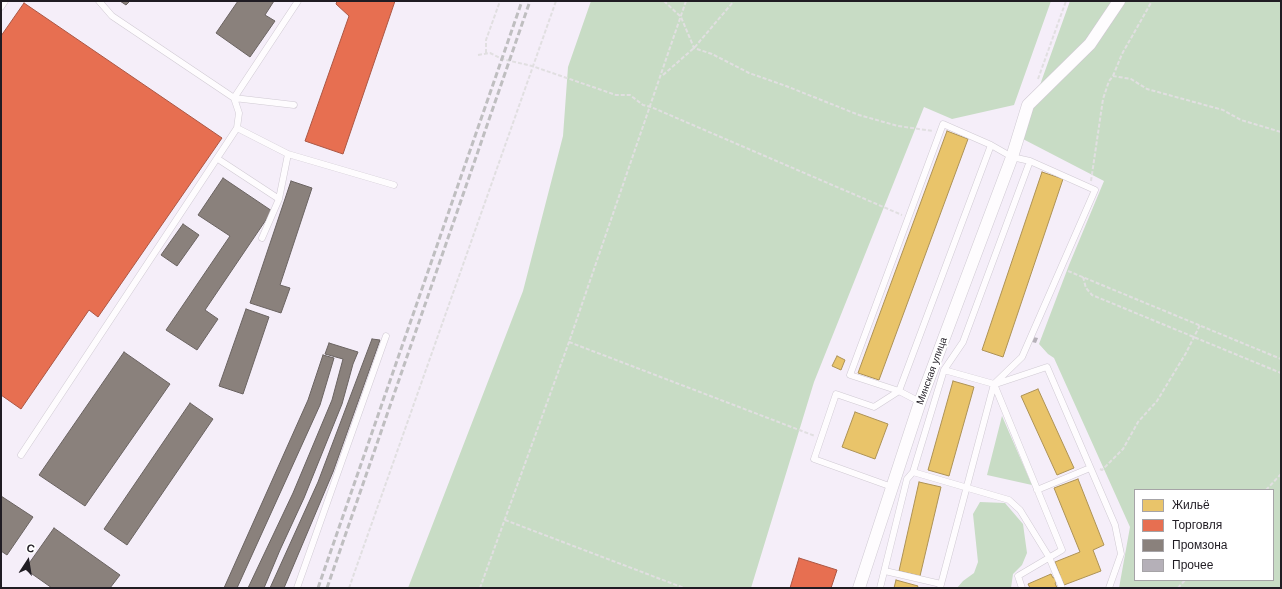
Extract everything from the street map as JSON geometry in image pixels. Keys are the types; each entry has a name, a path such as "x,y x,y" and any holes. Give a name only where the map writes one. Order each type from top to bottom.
{"street":[{"name":"Минская улица","path":"859,588 920,402 1012,157 1028,106 1090,44 1118,1"}],"lane":[{"path":"1,7 5,1"},
{"path":"234,98 298,1"},
{"path":"103,2 112,16 234,98 294,104"},
{"path":"21,455 218,159 237,128 239,113 234,98"},
{"path":"885,570 941,586 968,488 994,384 1022,356 1096,190 1030,161 1012,157 991,145 943,124 850,375 899,391 920,402"},
{"path":"237,128 288,154 394,185"},
{"path":"892,487 814,459 836,394 874,407 899,391 991,145"},
{"path":"262,238 279,199 288,154"},
{"path":"218,159 279,199"},
{"path":"880,588 906,479 913,472 944,370 963,342 1030,161"},
{"path":"297,588 386,336"},
{"path":"944,370 994,384 1047,367 1114,525 1121,554 1109,588"},
{"path":"994,384 1062,550 1018,576 1022,588"},
{"path":"1037,490 1090,468"},
{"path":"913,472 1009,500 1020,510 1049,557 1062,588"}],"path":[{"path":"486,53 486,40 500,1"},
{"path":"349,588 556,1"},
{"path":"664,1 680,18 694,48 712,54 749,73 859,115 898,126 940,132"},
{"path":"480,588 569,342 662,76 686,1"},
{"path":"662,76 694,48 734,1"},
{"path":"1036,83 1066,1"},
{"path":"1090,188 1103,99 1109,81 1113,76 1122,54 1152,1"},
{"path":"478,55 486,53 502,59 532,66 616,95 630,95 643,105 651,106 908,218"},
{"path":"1113,76 1131,79 1147,89 1222,110 1241,120 1281,132"},
{"path":"1060,268 1281,359"},
{"path":"1083,277 1086,288 1092,295 1281,373"},
{"path":"1090,468 1102,470 1123,449 1138,422 1157,401 1200,325"},
{"path":"569,342 822,439"},
{"path":"1267,489 1281,474"},
{"path":"505,520 684,588"}],"green space":[{"path":"591,1 1051,1 1014,105 952,119 924,107 814,382 751,588 408,588 523,291 563,136 568,67"},
{"path":"1070,1 1281,1 1281,588 1119,588 1130,527 1054,358 1039,344 1069,265 1104,181 1021,138"},
{"path":"1002,416 1032,485 987,475"},
{"path":"980,502 1005,503 1023,524 1027,553 1022,565 1013,574 1011,588 957,588 963,581 974,573 978,562 973,514"}],"building: Жильё":[{"path":"947,131 968,139 879,380 858,373"},
{"path":"1042,172 1063,179 1003,357 982,350"},
{"path":"837,356 845,360 841,370 832,366"},
{"path":"953,381 974,387 949,476 928,470"},
{"path":"1038,389 1074,468 1057,475 1021,396"},
{"path":"855,412 888,424 875,459 842,447"},
{"path":"1078,479 1104,545 1093,550 1101,571 1064,585 1062,580 1055,583 1057,588 1030,588 1028,584 1051,574 1053,578 1060,575 1055,562 1080,552 1054,488"},
{"path":"919,482 941,487 920,576 899,571"},
{"path":"896,580 918,586 917,588 894,588"}],"building: Торговля":[{"path":"337,1 395,1 343,154 305,141 349,16 336,4"},
{"path":"24,3 222,138 98,317 89,310 21,409 1,395 1,36"},
{"path":"799,558 837,570 831,588 790,588"}],"building: Промзона":[{"path":"120,1 130,1 126,5"},
{"path":"238,1 274,1 265,15 275,21 250,57 216,33"},
{"path":"223,178 272,211 205,310 218,319 197,350 166,330 230,236 198,215"},
{"path":"291,181 312,188 280,285 290,288 281,313 250,303"},
{"path":"183,224 199,235 177,266 161,255"},
{"path":"246,309 269,317 243,394 219,386"},
{"path":"372,339 380,340 333,472 284,588 270,588 318,482"},
{"path":"329,343 358,352 353,364 342,404 304,498 264,588 248,588 293,493 332,400 343,359 325,354"},
{"path":"124,352 170,384 85,506 39,475"},
{"path":"323,355 334,358 320,405 237,588 224,588 308,400"},
{"path":"190,403 213,419 127,545 104,529"},
{"path":"1,496 33,517 7,555 1,551"},
{"path":"54,528 120,575 110,588 52,588 25,569"}],"building: Прочее":[{"path":"1033,337 1038,338 1036,343 1032,342"}],"railway":[{"path":"318,588 522,1"},
{"path":"327,588 530,1"}]}
